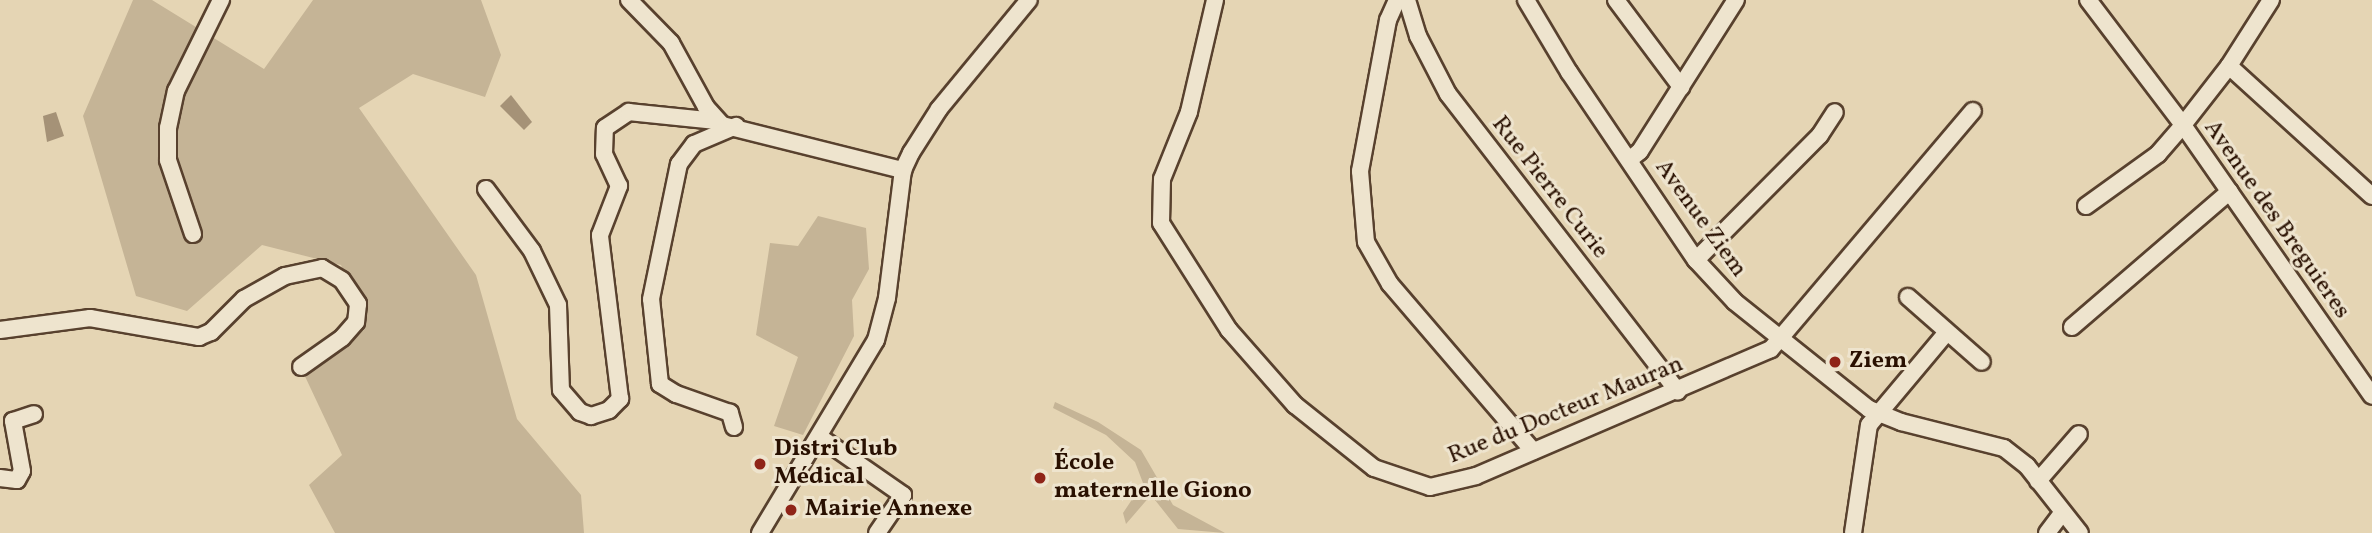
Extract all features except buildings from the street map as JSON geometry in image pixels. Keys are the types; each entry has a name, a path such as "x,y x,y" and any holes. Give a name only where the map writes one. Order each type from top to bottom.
{"street":[{"path":"193,234 168,160 168,128 176,91 221,0"},
{"path":"629,0 671,43 716,121"},
{"path":"760,533 821,438 881,324 904,170 939,108 1029,0"},
{"name":"Rue du Docteur Mauran","path":"1215,0 1189,112 1158,198 1161,223 1171,245 1229,330 1295,405 1374,468 1430,487 1476,476 1758,358 1780,338 1973,110"},
{"path":"1397,0 1388,20 1360,171 1366,242 1390,284 1533,451"},
{"name":"Rue Pierre Curie","path":"1407,0 1418,36 1448,94 1678,391"},
{"name":"Avenue Ziem","path":"1526,0 1696,260 1735,302 1878,413 1901,422 1988,440 2015,456 2080,533"},
{"path":"1616,0 1681,87"},
{"path":"1629,160 1681,87 1736,0"},
{"path":"2086,206 2158,154 2183,125 2088,0"},
{"name":"Avenue des Breguieres","path":"2270,0 2229,66 2183,125 2372,396"},
{"path":"2229,66 2372,196"},
{"path":"486,189 532,251 558,305 561,390 580,412 591,416 610,410 620,399 600,235 619,186 604,154 605,128 629,112 716,121 904,170"},
{"path":"1696,260 1820,135 1835,112"},
{"path":"734,427 730,413 676,394 660,384 651,299 679,164 694,144 736,126"},
{"path":"2072,327 2230,191"},
{"path":"0,330 90,318 199,337 265,287 285,276 322,268 342,281 358,304 356,322 342,338 301,367"},
{"path":"1908,297 1982,362"},
{"path":"1853,533 1869,425 1947,332"},
{"path":"0,478 17,480 22,471 13,421 34,414"},
{"path":"2038,481 2079,434"},
{"path":"821,438 903,495 877,533"},
{"path":"2047,533 2063,512"}],"shaded area":[{"path":"133,0 152,0 264,69 313,0 481,0 501,55 485,97 413,74 359,108 476,275 517,419 581,495 584,533 335,533 309,485 342,455 302,370 364,330 341,265 262,245 187,311 136,296 83,116"},
{"path":"511,95 532,122 524,130 500,106"},
{"path":"56,112 64,136 47,142 43,116"},
{"path":"818,216 866,228 869,269 852,300 854,336 803,435 774,426 798,357 756,335 770,243 798,246"},
{"path":"1055,402 1098,422 1141,450 1173,505 1225,533 1178,529 1151,495 1126,524 1123,513 1143,483 1135,462 1106,435 1053,408"}],"place":[{"name":"Ziem","path":"1835,362"},
{"name":"Distri Club Médical","path":"760,464"},
{"name":"École maternelle Giono","path":"1040,478"},
{"name":"Mairie Annexe","path":"791,510"}]}
